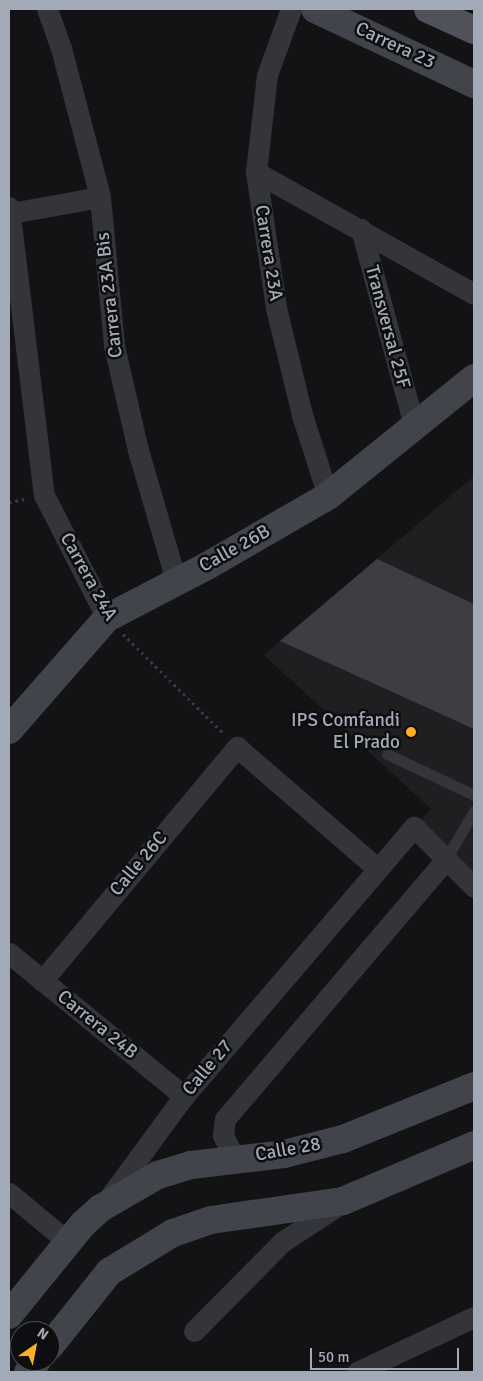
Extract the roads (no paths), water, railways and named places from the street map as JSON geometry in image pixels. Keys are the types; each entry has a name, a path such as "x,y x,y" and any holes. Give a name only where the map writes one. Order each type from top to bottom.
{"main road":[{"name":"Carrera 23","path":"316,9 474,84"},
{"path":"428,9 474,30"},
{"name":"Calle 26B","path":"11,722 107,618 328,496 474,378"},
{"name":"Calle 28","path":"101,1208 158,1175 191,1164 284,1154 343,1139 474,1086"},
{"path":"60,1334 110,1272 173,1233 211,1220 343,1201 474,1145"},
{"name":"Calle 27","path":"9,1316 68,1242 101,1208"}],"street":[{"name":"Carrera 23A Bis","path":"47,9 61,48 100,198 114,346 138,450 176,581"},
{"name":"Carrera 23A","path":"291,9 267,75 256,172 276,308 302,415 328,496"},
{"path":"256,172 361,229 474,294"},
{"path":"10,210 100,198"},
{"name":"Carrera 24A","path":"10,210 44,495 107,618"},
{"name":"Transversal 25F","path":"361,229 414,426"},
{"name":"Calle 26C","path":"42,980 237,747 378,868"},
{"name":"Calle 27","path":"101,1208 184,1096 414,826 446,859"},
{"path":"235,1159 223,1135 225,1119 446,859 474,887"},
{"name":"Carrera 24B","path":"9,953 184,1096"},
{"path":"9,1193 68,1242"},
{"path":"194,1331 282,1242 343,1201"},
{"path":"357,1372 474,1317"}],"lane":[{"path":"387,754 474,795"},
{"path":"446,859 474,811"}],"place":[{"name":"IPS Comfandi El Prado","path":"411,732"}]}
